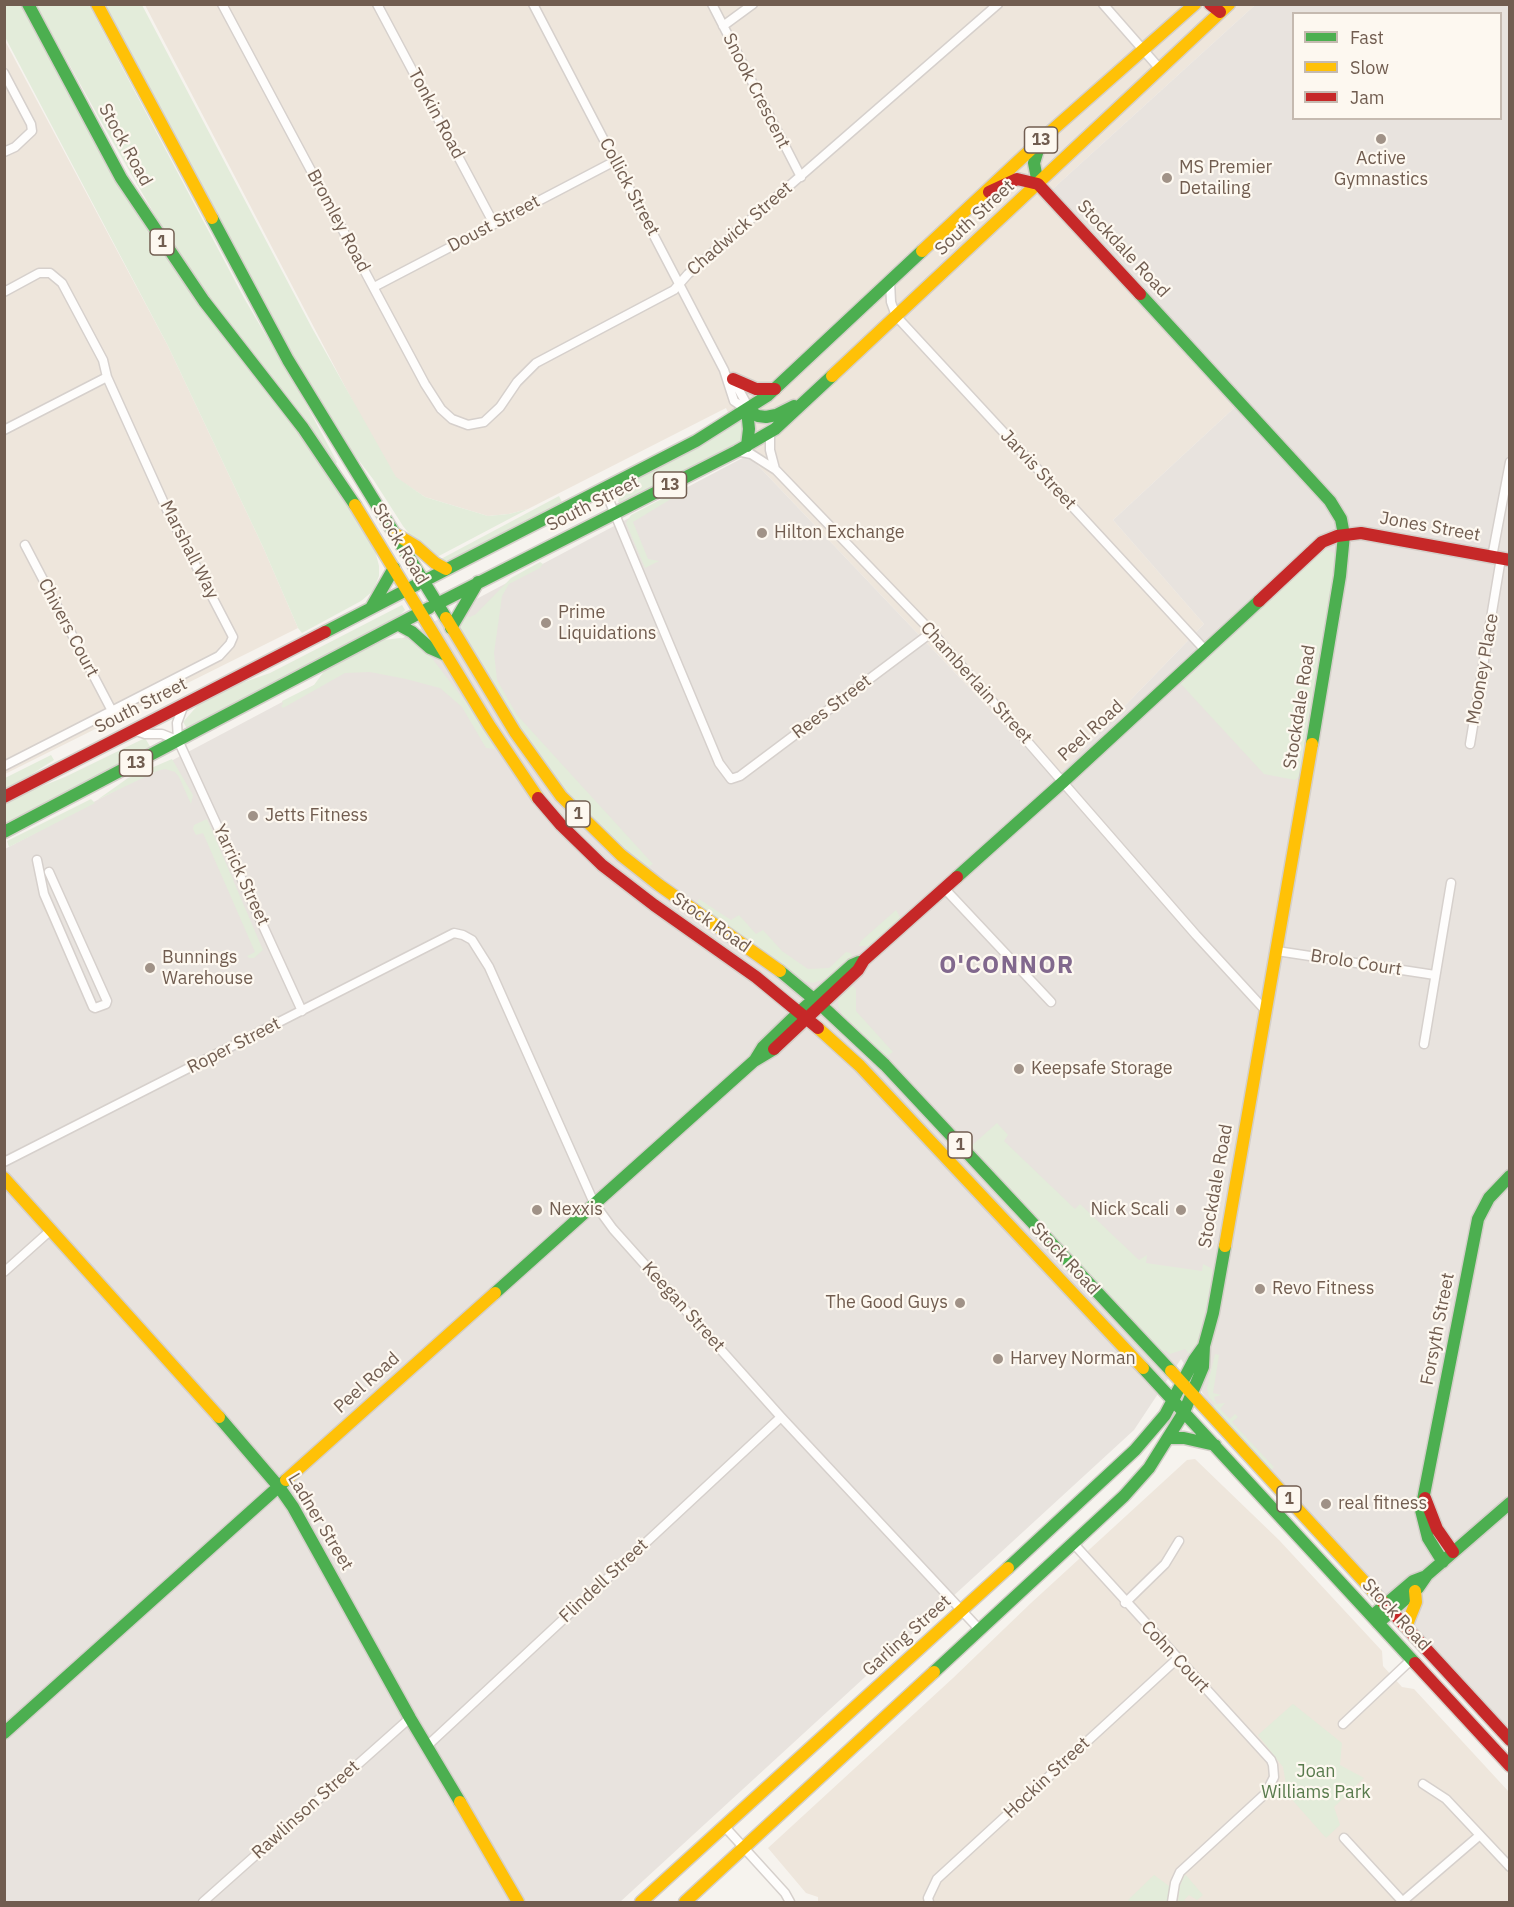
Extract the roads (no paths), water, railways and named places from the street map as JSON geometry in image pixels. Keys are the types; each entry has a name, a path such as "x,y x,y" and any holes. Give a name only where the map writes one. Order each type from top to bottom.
{"main road":[{"name":"Stock Road","path":"28,4 117,169 144,213 204,301 326,459 526,782 575,839 626,884 728,956 804,1015 867,1074 1215,1445 1509,1766"},
{"name":"Stock Road","path":"97,4 288,360 451,628 546,776 580,816 621,855 818,1002 885,1065 1389,1607 1509,1740"},
{"name":"South Street","path":"4,797 696,441 747,410 775,389 1041,141 1195,4"},
{"name":"South Street","path":"4,832 478,582 615,514 770,432 1160,69 1220,7"},
{"path":"981,197 1012,180 1023,179 1038,184 1034,163 1041,141"},
{"name":"Stockdale Road","path":"1038,184 1330,501 1341,519 1344,535 1344,552 1277,951 1212,1313 1204,1346 1203,1367 1192,1395"},
{"path":"729,375 752,387 775,389"},
{"path":"747,410 758,416 766,417 776,415 808,399"},
{"path":"742,448 749,429 747,410"},
{"path":"395,533 446,569"},
{"name":"Jones Street","path":"1344,535 1360,533 1381,536 1501,558"},
{"name":"Peel Road","path":"4,1733 754,1061 763,1047 804,1015 852,965 864,960 1063,782 1322,542 1344,535"},
{"path":"371,608 394,568"},
{"path":"451,628 478,582"},
{"path":"399,625 412,632 430,648 446,655"},
{"name":"Forsyth Street","path":"1443,1562 1428,1538 1421,1510 1478,1219 1489,1198 1509,1176"},
{"name":"Ladner Street","path":"4,1178 224,1422 279,1487 293,1507 410,1718 518,1902"},
{"name":"Stockdale Road","path":"1182,1384 1204,1346"},
{"name":"Garling Street","path":"641,1902 962,1611 1135,1450 1165,1415 1182,1384"},
{"path":"685,1902 1136,1483 1169,1438 1192,1395"},
{"path":"1169,1438 1184,1438 1215,1445"},
{"path":"1425,1498 1437,1529 1453,1552"},
{"path":"1389,1607 1415,1591 1427,1575 1509,1503"},
{"path":"1375,1619 1413,1581 1427,1575"},
{"path":"1406,1627 1416,1602 1415,1591"}],"street":[{"name":"Bromley Road","path":"222,4 426,384 441,409 452,419 468,425"},
{"name":"Tonkin Road","path":"377,4 494,224"},
{"name":"Collick Street","path":"533,4 679,283 745,401 747,410"},
{"name":"Snook Crescent","path":"712,4 801,177"},
{"path":"723,26 753,4"},
{"name":"Chadwick Street","path":"468,425 484,422 492,415 517,382 536,363 674,290 679,283 998,4"},
{"path":"1103,4 1160,69"},
{"path":"4,73 31,124 32,131 15,147 4,152"},
{"name":"Doust Street","path":"374,287 615,160"},
{"name":"Marshall Way","path":"4,292 39,273 50,273 62,283 103,360 107,377 168,512 232,637 230,644 219,656 4,766"},
{"path":"890,280 891,302 896,316"},
{"name":"Jarvis Street","path":"896,316 1206,651"},
{"path":"4,430 107,377"},
{"path":"770,432 770,450 776,470"},
{"name":"Chamberlain Street","path":"742,448 776,470 932,632 1196,935 1265,1010"},
{"name":"Mooney Place","path":"1470,744 1501,558 1509,462"},
{"path":"604,488 615,514"},
{"name":"Rees Street","path":"615,514 720,763 730,779 740,776 932,632"},
{"name":"Chivers Court","path":"25,544 112,711"},
{"path":"133,730 145,734 162,734 178,741 177,723 184,704"},
{"name":"Yarrick Street","path":"178,741 302,1011"},
{"path":"37,860 44,894 93,1007 106,1004 107,1001 50,872"},
{"path":"1424,1044 1451,883"},
{"path":"944,888 1051,1002"},
{"name":"Roper Street","path":"4,1162 454,933 463,935"},
{"name":"Keegan Street","path":"463,935 472,940 489,968 594,1203 613,1229 781,1417 979,1629"},
{"name":"Brolo Court","path":"1277,951 1435,975"},
{"path":"4,1272 51,1230"},
{"name":"Flindell Street","path":"426,1746 781,1417"},
{"path":"1125,1603 1165,1564 1179,1541"},
{"name":"Cohn Court","path":"1073,1543 1176,1659 1271,1760 1274,1771 1273,1782 1266,1793 1180,1872 1175,1882 1172,1902"},
{"name":"Hockin Street","path":"928,1902 937,1879 1176,1659"},
{"path":"1343,1724 1412,1659"},
{"name":"Rawlinson Street","path":"203,1902 410,1718"},
{"path":"1423,1784 1446,1799 1509,1867"},
{"path":"725,1827 785,1893 790,1902"},
{"path":"1344,1838 1402,1902 1480,1835"}],"place":[{"name":"Active Gymnastics","path":"1381,139"},
{"name":"MS Premier Detailing","path":"1167,178"},
{"name":"Hilton Exchange","path":"762,533"},
{"name":"Prime Liquidations","path":"546,623"},
{"name":"Jetts Fitness","path":"253,816"},
{"name":"Bunnings Warehouse","path":"150,968"},
{"name":"Keepsafe Storage","path":"1019,1069"},
{"name":"Nexxis","path":"537,1210"},
{"name":"Nick Scali","path":"1181,1210"},
{"name":"Revo Fitness","path":"1260,1289"},
{"name":"The Good Guys","path":"960,1303"},
{"name":"Harvey Norman","path":"998,1359"},
{"name":"real fitness","path":"1326,1504"}],"district":[{"name":"O'CONNOR","path":"1007,966"}],"park label":[{"name":"Joan Williams Park","path":"1316,1782"}]}
